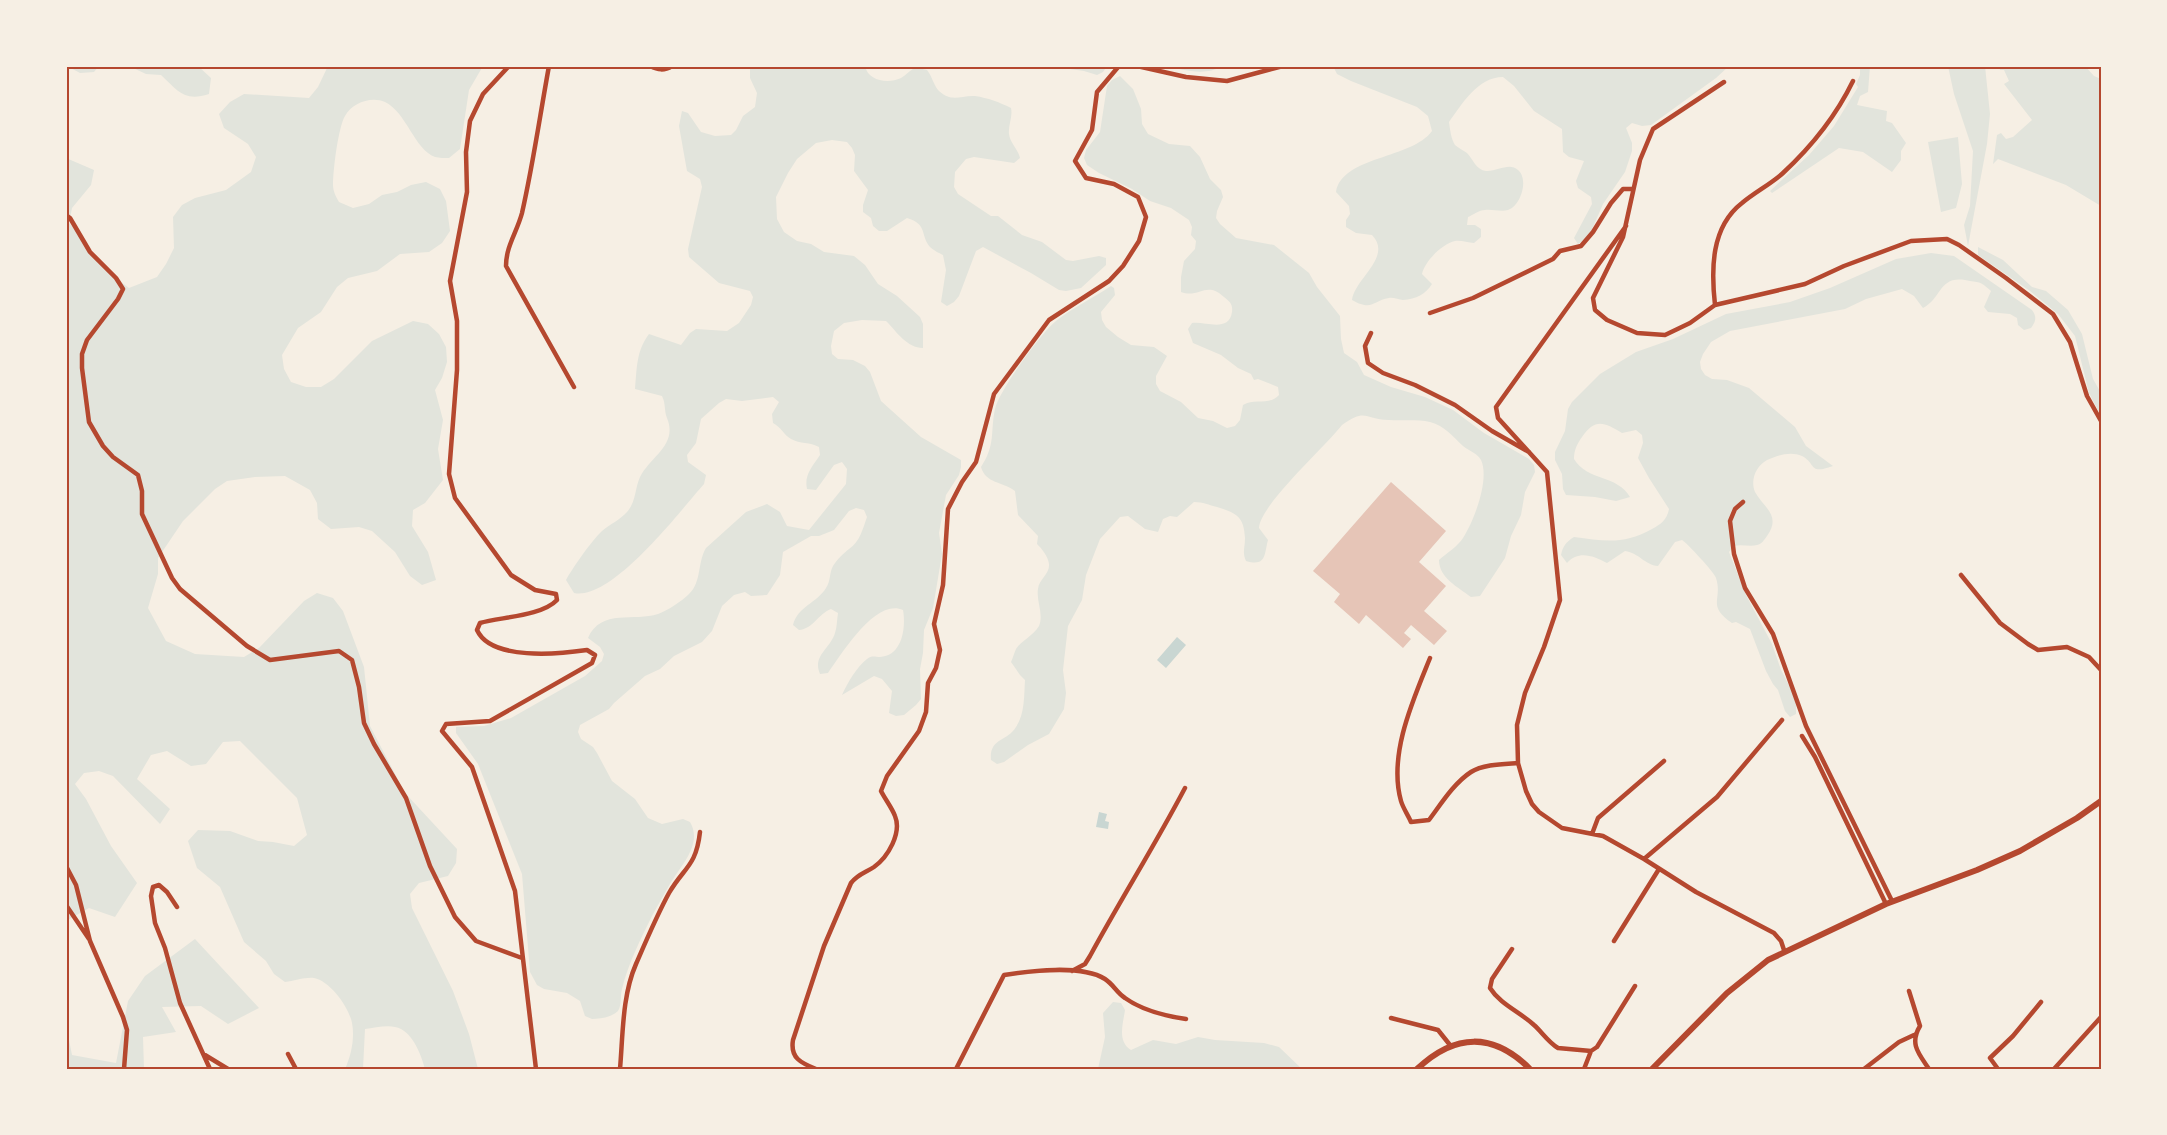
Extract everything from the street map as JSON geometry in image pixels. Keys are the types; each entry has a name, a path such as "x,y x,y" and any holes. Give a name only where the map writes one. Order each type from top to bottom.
{"street":[{"path":"509,66 483,94 470,121 466,152 467,192 450,281 457,321 457,370 449,474 455,498 511,575 535,590 556,594 557,600 552,605 520,615 480,623 477,630 481,638 488,644 528,653 556,655 587,650 595,655 592,663 490,721 446,724 442,731 472,767 515,891 536,1069"},
{"path":"549,66 521,215 510,241 506,266 574,387"},
{"path":"650,66 666,70 672,66"},
{"path":"816,1069 800,1063 794,1055 793,1040 824,946 851,883 858,874 874,867 885,857 895,835 897,825 895,816 881,791 887,776 919,731 926,712 928,684 936,668 940,650 934,624 943,585 948,509 976,462 994,394 1049,320 1109,281 1124,266 1139,241 1146,217 1137,197 1114,184 1086,178 1076,161 1092,130 1097,92 1119,66"},
{"path":"1137,66 1186,77 1227,81 1283,66"},
{"path":"1715,305 1713,283 1715,252 1720,230 1727,216 1742,202 1782,174 1803,153 1842,103 1853,81"},
{"path":"1724,82 1653,129 1640,160 1623,237 1593,298 1596,310 1607,320 1637,333 1665,335 1690,323 1715,305 1805,284 1844,266 1911,241 1947,239 2006,278 2053,314 2070,342 2087,396 2101,421"},
{"path":"1430,313 1473,298 1554,259 1560,251 1581,246 1623,189 1633,189"},
{"path":"66,215 90,252 116,278 123,289 87,340 82,354 90,422 103,446 113,457 138,475 142,491 142,514 172,578 180,589 247,646 270,660 339,651 352,660 359,687 364,723 406,798 430,866 455,917 476,941 522,958"},
{"path":"1626,226 1496,407 1498,418 1547,472 1560,600 1525,693 1517,725 1518,763 1526,791 1539,812 1562,828 1603,836 1644,859 1774,933 1781,941 1784,950"},
{"path":"1371,333 1365,346 1368,363 1383,373 1415,385 1455,405 1492,431 1534,455"},
{"path":"1743,502 1735,509 1730,521 1734,554 1745,588 1773,634 1806,726 1889,902"},
{"path":"1961,575 2000,623 2028,644 2038,650 2067,647 2089,657 2101,670"},
{"path":"1430,658 1410,708 1397,761 1401,802 1411,822 1428,820 1449,793 1472,771 1499,764 1518,763"},
{"path":"1644,859 1718,797 1782,720"},
{"path":"1802,736 1889,902"},
{"path":"1592,834 1598,818 1664,761"},
{"path":"1072,971 1084,964 1090,956 1185,788"},
{"path":"1652,1069 1742,979 1784,950 1889,902 1977,870 2020,851 2077,818 2101,801"},
{"path":"620,1069 628,988 635,966 670,892 691,866 698,848 700,832"},
{"path":"66,866 76,885 90,941"},
{"path":"1614,941 1659,869"},
{"path":"177,907 159,885 153,887 151,896 155,923 165,948 180,1003 210,1069"},
{"path":"66,905 90,941 123,1017 127,1030 124,1069"},
{"path":"1512,950 1492,979 1490,988 1495,995 1533,1024 1554,1045 1591,1051"},
{"path":"956,1069 1004,975 1033,970 1072,971 1104,978 1120,994 1135,1004 1164,1016 1186,1019"},
{"path":"1584,1069 1591,1051 1597,1047 1635,986"},
{"path":"1864,1069 1899,1042 1914,1035 1920,1026 1909,991"},
{"path":"1998,1069 1990,1058 2013,1036 2041,1002"},
{"path":"2054,1069 2101,1017"},
{"path":"1391,1018 1438,1030 1450,1045"},
{"path":"1914,1035 1916,1049 1929,1069"},
{"path":"1417,1069 1430,1057 1450,1045 1467,1041 1493,1043 1507,1049 1531,1069"},
{"path":"203,1053 228,1069"},
{"path":"288,1054 296,1069"}],"shaded area":[{"path":"67,66 99,66 94,72 80,73"},
{"path":"129,66 198,66 211,78 209,94 187,96 161,75 146,74"},
{"path":"328,66 483,66 469,90 460,149 449,158 435,157 421,147 399,114 385,102 368,100 348,111 340,130 334,170 333,187 339,202 353,208 369,204 382,195 426,182 440,189 446,201 450,231 442,243 429,252 400,254 377,271 348,278 337,287 321,312 298,328 282,355 284,369 291,382 306,387 321,387 334,379 372,341 413,321 428,324 439,334 446,347 447,362 435,390 443,420 438,449 443,480 425,503 413,510 412,526 428,552 436,580 422,585 410,576 395,552 372,531 359,527 331,529 318,519 317,503 310,490 285,476 255,477 227,481 215,489 183,521 158,558 158,574 148,608 166,641 195,654 244,657 259,648 304,601 317,593 333,598 343,611 364,667 370,726 405,793 457,849 456,863 448,876 419,883 410,894 412,908 453,991 469,1034 478,1069 425,1069 411,1038 401,1029 388,1026 365,1029 363,1069 345,1069 352,1047 353,1029 347,1010 338,996 326,984 314,978 285,982 274,974 266,961 244,942 220,887 197,868 188,841 198,830 230,831 258,841 294,846 307,835 297,798 240,741 223,742 206,764 191,766 167,751 151,755 137,779 170,809 160,824 113,776 99,771 84,773 75,784 86,799 111,846 137,883 115,917 89,908 66,921 66,158 94,170 91,185 72,208 69,223 80,233 86,248 105,270 129,288 157,277 166,264 174,248 173,217 182,205 195,198 226,190 251,172 256,157 248,144 224,128 219,114 230,102 244,94 309,98 318,87"},
{"path":"750,66 865,66 874,78 885,81 901,78 913,69 922,69 927,70 937,89 948,97 980,97 1011,108 1009,134 1020,158 1014,163 974,157 966,159 955,172 954,187 958,194 991,216 998,216 1022,235 1042,242 1066,260 1073,261 1099,256 1106,258 1106,265 1081,288 1059,290 983,247 976,251 959,296 947,306 941,302 946,270 943,255 930,247 921,227 914,220 907,218 887,231 879,231 873,226 871,218 863,212 868,190 854,171 855,155 847,142 832,140 816,143 797,159 776,197 777,219 784,232 797,241 811,244 824,252 854,256 865,265 878,284 897,296 920,317 923,324 923,348 907,342 886,321 862,320 844,323 834,331 832,354 838,359 853,360 865,366 870,372 881,401 921,437 961,460 959,475 946,495 939,533 942,554 933,608 924,630 920,669 921,699 904,715 896,716 889,713 892,691 882,679 874,676 842,695 859,667 867,659 888,655 898,646 903,632 903,610 892,608 881,612 871,620 850,642 828,673 820,674 818,662 833,639 838,613 831,609 804,629 799,630 793,625 799,613 826,588 837,561 858,539 867,517 864,510 856,508 849,511 834,530 819,536 811,536 783,552 780,575 767,595 751,596 745,592 734,595 722,606 712,631 702,642 674,656 660,669 645,676 609,709 580,725 578,732 581,739 593,747 612,781 635,799 648,818 662,824 683,819 690,822 694,838 689,854 670,884 635,951 621,992 618,1011 613,1015 592,1019 585,1016 580,1001 567,993 544,989 537,985 530,972 522,874 478,764 456,733 456,727 484,726 511,718 585,676 602,661 604,654 600,647 588,638 594,629 610,619 658,614 682,600 696,583 706,548 746,512 767,504 780,512 787,526 809,530 846,484 847,469 842,462 834,465 816,490 807,489 808,475 820,455 819,447 791,439 773,423 772,414 779,402 773,397 742,401 726,399 701,419 696,443 687,455 688,462 706,475 704,484 662,532 626,569 590,592 574,593 566,580 598,535 630,508 640,477 662,450 669,436 662,396 635,389 639,354 649,334 681,345 696,329 727,331 739,323 751,305 753,297 750,291 719,283 689,257 688,249 702,187 700,179 687,171 679,126 682,111 688,113 701,132 715,136 731,135 743,116 755,107 757,93 750,78"},
{"path":"1050,66 1107,66 1097,75"},
{"path":"1163,66 1222,66 1201,72"},
{"path":"1333,66 1729,66 1651,125 1642,126 1632,123 1626,128 1632,143 1632,151 1625,172 1603,204 1590,234 1578,244 1574,238 1592,204 1591,197 1578,188 1576,181 1584,161 1569,157 1563,152 1562,129 1534,111 1514,86 1503,77 1494,78 1478,86 1449,122 1455,145 1467,153 1483,170 1511,167 1518,170 1523,179 1520,198 1513,208 1508,210 1483,210 1468,217 1467,225 1475,225 1481,229 1481,237 1474,243 1457,241 1450,243 1435,254 1422,274 1432,284 1424,293 1403,300 1389,298 1364,305 1352,300 1359,284 1376,259 1377,243 1372,235 1356,233 1346,227 1346,220 1350,214 1349,206 1336,192 1341,180 1351,171 1409,147 1432,131 1428,116 1417,107 1351,81 1337,74"},
{"path":"1857,66 1870,66 1868,92 1860,96 1857,105 1887,111 1886,121 1892,123 1906,143 1901,151 1901,160 1892,172 1863,152 1839,148 1772,193 1770,191 1809,155 1834,126 1858,87 1856,84 1860,68"},
{"path":"1948,66 1985,66 1990,114 1987,144 1968,246 1964,225 1970,206 1973,151 1954,94"},
{"path":"1999,66 2085,66 2094,76 2101,79 2101,206 2066,185 1998,159 1993,164 1997,135 2001,133 2006,139 2013,137 2032,120 2004,84 2009,81 2004,70 2000,70"},
{"path":"1120,76 1133,89 1141,109 1142,124 1148,134 1169,144 1190,146 1200,157 1210,179 1221,190 1223,197 1216,218 1220,224 1236,238 1274,245 1309,273 1340,316 1344,353 1357,362 1364,375 1391,387 1425,397 1453,410 1484,433 1529,459 1534,465 1535,472 1525,492 1521,515 1511,536 1505,558 1480,596 1471,597 1446,577 1439,560 1458,544 1467,531 1480,500 1484,478 1483,468 1477,456 1444,429 1430,422 1362,416 1342,425 1281,491 1262,518 1259,528 1268,540 1265,554 1258,562 1246,561 1241,520 1224,509 1194,502 1177,517 1170,516 1163,519 1158,532 1145,529 1128,516 1120,517 1100,539 1086,575 1082,600 1068,626 1063,670 1066,693 1064,709 1049,734 997,764 991,760 993,748 1016,727 1024,704 1025,680 1011,662 1016,649 1039,626 1041,617 1038,589 1048,571 1049,564 1043,550 1037,544 1038,536 1018,515 1015,491 987,477 981,467 991,445 998,401 1031,349 1056,321 1111,286 1114,288 1115,295 1101,312 1106,327 1131,345 1154,347 1167,356 1156,376 1156,384 1160,391 1181,402 1198,418 1213,421 1227,428 1235,426 1240,420 1243,405 1271,400 1279,395 1278,387 1258,379 1254,380 1251,374 1238,368 1221,355 1193,343 1188,329 1192,323 1221,324 1230,318 1232,309 1228,300 1212,290 1187,294 1181,292 1184,261 1195,249 1196,241 1191,235 1192,227 1189,220 1171,208 1150,201 1087,165 1084,158 1086,150 1100,132 1107,86"},
{"path":"1958,137 1962,184 1956,208 1941,212 1928,142"},
{"path":"1978,247 2003,260 2032,287 2046,291 2068,310 2082,334 2093,379 2101,393 2101,416 2089,393 2075,336 2058,314 2030,291 1978,255"},
{"path":"1931,253 1954,256 2032,310 2035,319 2031,328 2024,330 2018,325 2017,318 2010,314 1988,312 1984,307 1991,291 1981,283 1957,280 1945,284 1934,299 1923,308 1914,296 1902,289 1866,299 1845,309 1730,331 1711,342 1700,362 1705,375 1712,379 1727,380 1749,388 1795,427 1806,446 1833,466 1816,469 1807,459 1793,454 1780,455 1763,463 1755,474 1753,483 1755,492 1772,517 1771,529 1760,544 1734,546 1729,552 1746,595 1772,644 1781,670 1792,691 1796,714 1790,717 1785,711 1778,690 1766,671 1750,629 1736,622 1732,623 1724,617 1717,607 1716,578 1682,540 1675,542 1658,566 1649,564 1625,551 1607,563 1591,556 1581,555 1567,563 1561,555 1565,544 1574,537 1623,540 1642,534 1663,521 1669,509 1638,458 1643,443 1642,435 1636,430 1622,433 1605,424 1596,424 1587,431 1576,447 1574,459 1587,471 1618,485 1630,497 1616,501 1566,495 1563,489 1562,474 1555,460 1555,452 1565,431 1568,409 1600,374 1636,352 1673,339 1726,314 1790,302 1830,288 1896,259"},
{"path":"1177,637 1186,645 1166,668 1157,660"},
{"path":"1099,812 1107,814 1105,821 1109,822 1108,829 1096,827"},
{"path":"195,939 259,1008 228,1024 201,1006 162,1007 176,1032 143,1037 144,1069 66,1069 66,1034 72,1055 116,1063 128,1001 145,976"},
{"path":"1113,1002 1121,1003 1125,1010 1122,1037 1131,1050 1153,1040 1176,1044 1198,1037 1264,1043 1279,1047 1302,1069 1098,1069 1105,1037 1103,1013"}],"building":[{"path":"1391,482 1446,531 1419,562 1446,586 1424,611 1447,631 1434,645 1411,625 1404,633 1411,639 1403,648 1366,615 1359,624 1334,602 1340,594 1313,571"}]}
